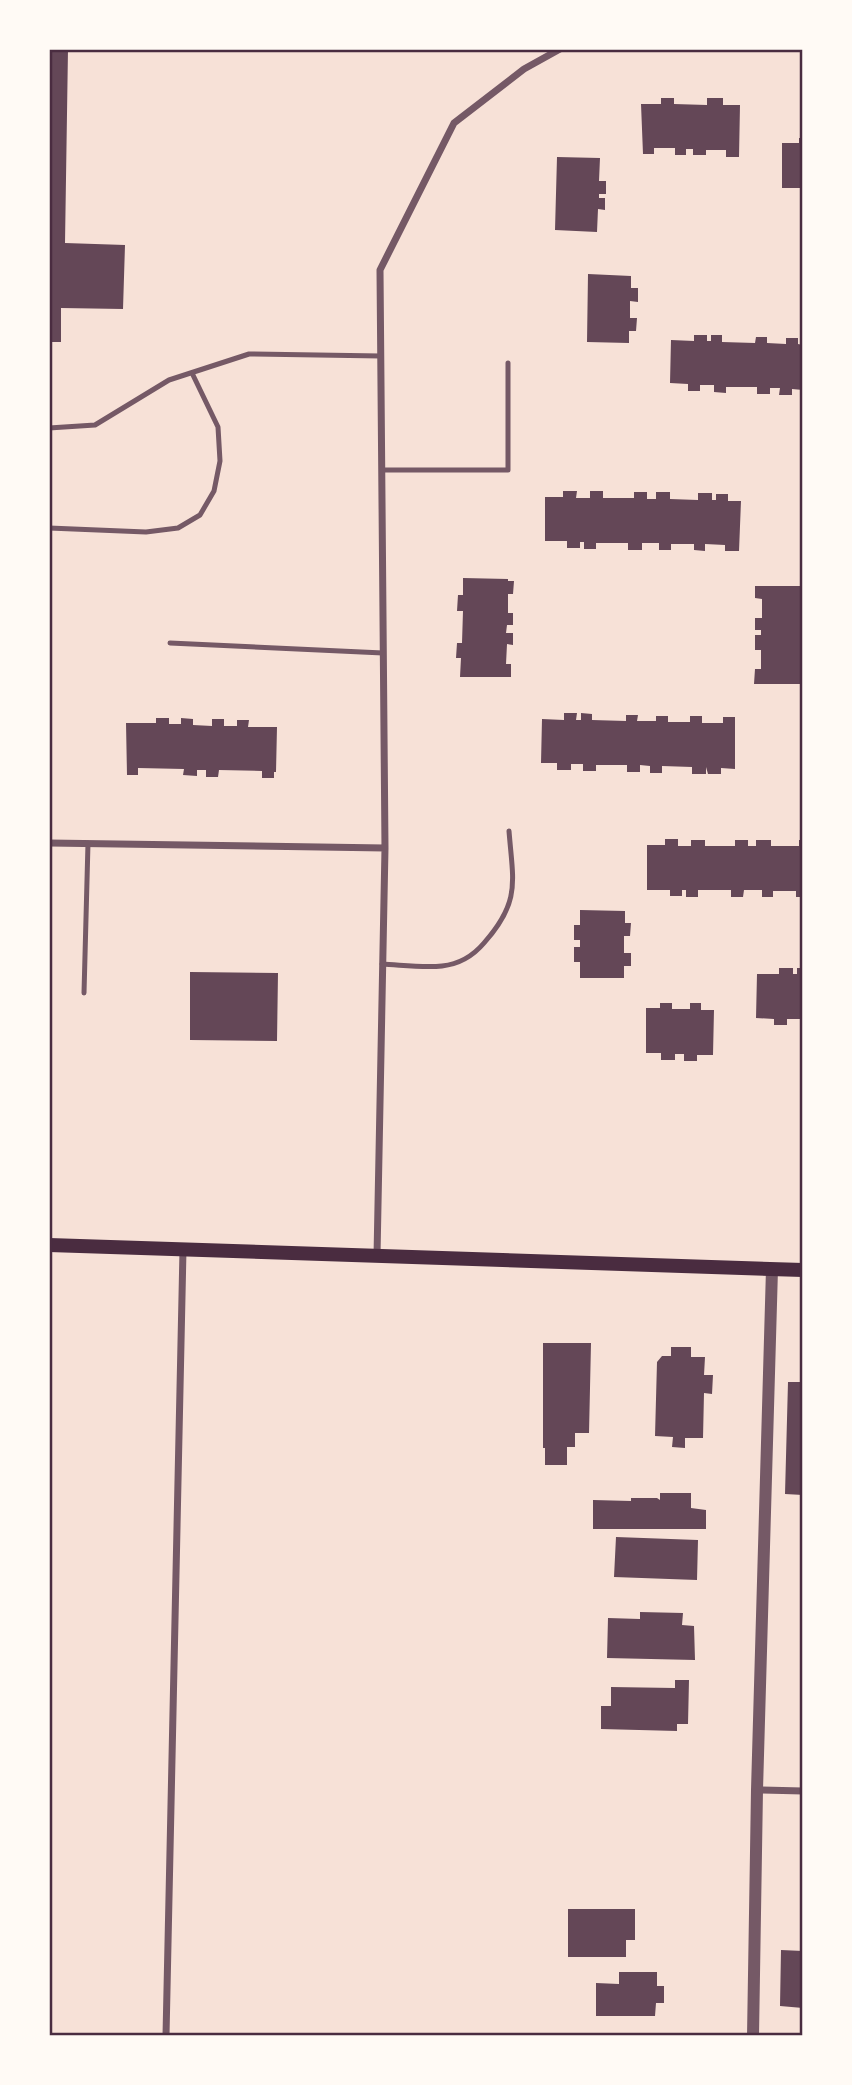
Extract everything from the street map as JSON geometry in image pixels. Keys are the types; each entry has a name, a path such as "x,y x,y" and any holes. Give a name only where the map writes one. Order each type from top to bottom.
{"main road":[{"path":"49,1245 803,1270"}],"street":[{"path":"377,1257 385,848 380,270 454,123 524,69 560,49"},
{"path":"49,843 385,848"},
{"path":"166,2036 183,1249"},
{"path":"753,2036 772,1269"},
{"path":"757,1790 803,1791"}],"lane":[{"path":"49,428 94,425 170,380 249,354 381,356"},
{"path":"382,470 508,470 508,363"},
{"path":"49,528 146,532 178,528 200,514 214,491 220,461 218,427 192,373"},
{"path":"170,643 383,653"},
{"path":"382,964 440,966 457,963 476,953 503,920 509,908 513,884 509,831"},
{"path":"84,993 88,843"}],"building":[{"path":"49,49 68,49 65,243 125,245 123,309 61,308 61,342 49,342"},
{"path":"661,98 674,98 674,104 707,105 707,98 723,98 723,105 740,105 739,157 726,157 726,150 706,150 706,155 693,155 693,149 686,149 686,155 675,155 675,148 654,148 654,154 643,154 641,104 661,104"},
{"path":"799,138 803,138 803,188 782,188 782,143 799,143"},
{"path":"557,157 600,158 599,181 606,181 606,194 599,194 599,198 605,198 605,210 598,209 597,232 555,230"},
{"path":"588,274 631,276 631,288 638,288 638,302 630,301 630,318 637,318 636,331 629,331 629,343 587,342"},
{"path":"694,335 707,335 707,341 711,341 711,335 722,335 722,342 755,343 756,337 767,337 767,343 786,344 786,338 798,338 798,344 803,345 803,390 792,389 792,395 779,395 780,388 770,388 770,394 757,394 757,387 726,387 726,393 714,392 714,385 700,385 700,391 688,391 688,384 670,383 671,340 694,341"},
{"path":"563,491 577,491 576,498 590,498 590,491 603,491 603,498 634,498 634,492 647,492 647,499 656,499 656,492 670,492 670,499 698,500 698,493 712,493 712,500 716,500 716,494 728,494 728,501 741,501 739,551 725,551 725,545 705,544 705,551 694,550 694,544 671,544 671,550 659,550 659,543 642,543 642,550 628,550 628,543 596,543 596,549 584,549 584,542 580,542 580,548 567,548 567,541 545,541 545,497 563,497"},
{"path":"463,578 514,581 513,594 508,594 508,613 513,613 513,625 507,625 506,633 513,633 513,645 507,644 506,664 511,664 511,677 460,677 461,658 456,658 457,643 462,643 463,611 457,611 458,595 463,595"},
{"path":"755,586 803,586 803,684 754,684 755,669 761,669 761,650 755,650 755,635 761,635 761,630 755,630 755,618 762,618 762,599 755,598"},
{"path":"564,713 577,713 576,720 581,720 581,713 592,714 592,720 626,721 626,715 638,715 637,721 656,721 656,716 668,716 668,722 690,722 690,716 702,716 702,723 723,723 723,717 735,717 735,769 721,768 721,774 708,774 706,767 706,774 692,774 692,767 662,766 662,773 650,773 650,766 640,765 640,772 627,772 627,765 596,765 596,771 583,771 583,764 571,764 571,770 557,770 557,763 541,763 542,719 564,720"},
{"path":"156,718 169,718 169,724 181,724 181,718 193,719 193,725 212,726 212,719 224,719 224,726 237,726 237,720 249,720 248,727 277,727 274,778 262,778 262,771 219,770 218,777 206,777 206,770 197,770 197,776 183,775 184,769 138,768 138,775 127,775 126,723 156,723"},
{"path":"665,839 678,839 678,846 691,846 691,840 705,840 705,846 735,846 735,840 748,840 748,846 756,846 756,840 771,840 771,846 799,846 799,840 803,840 803,897 796,897 796,891 773,891 773,897 762,897 762,890 744,890 743,897 731,897 731,890 698,890 698,897 686,897 686,890 682,890 682,896 670,896 670,890 647,890 647,845 665,845"},
{"path":"580,910 625,911 625,923 631,923 630,936 624,936 624,953 631,953 631,966 624,966 624,978 580,978 580,962 574,962 574,947 580,947 580,940 574,940 574,925 580,925"},
{"path":"779,968 793,968 793,974 797,974 797,968 803,968 803,1026 800,1026 800,1019 787,1019 787,1025 774,1025 774,1019 756,1018 757,974 779,974"},
{"path":"190,972 278,973 277,1041 190,1040"},
{"path":"660,1003 672,1003 672,1009 690,1009 690,1003 701,1003 701,1010 714,1010 713,1055 697,1055 697,1061 684,1061 684,1054 675,1054 675,1060 661,1060 661,1053 646,1053 646,1008 660,1008"},
{"path":"543,1343 591,1343 589,1433 575,1433 575,1447 567,1447 567,1465 545,1465"},
{"path":"671,1347 691,1347 691,1357 705,1357 704,1375 713,1375 712,1394 704,1393 703,1438 685,1438 685,1448 672,1447 673,1437 655,1436 657,1362 662,1356 671,1356"},
{"path":"788,1382 803,1382 803,1495 785,1494"},
{"path":"660,1493 691,1493 691,1508 706,1510 706,1529 593,1529 593,1500 660,1500"},
{"path":"616,1537 698,1540 697,1580 614,1577"},
{"path":"640,1612 683,1613 682,1625 694,1626 695,1660 607,1658 608,1618 640,1619"},
{"path":"675,1680 689,1680 688,1724 677,1724 677,1731 601,1729 601,1706 611,1706 611,1687 675,1688"},
{"path":"568,1909 635,1909 635,1940 626,1940 626,1957 568,1957"},
{"path":"781,1950 803,1951 803,2008 780,2006"},
{"path":"619,1972 657,1972 657,1986 664,1986 664,2003 656,2003 655,2016 596,2016 596,1983 619,1984"}]}
